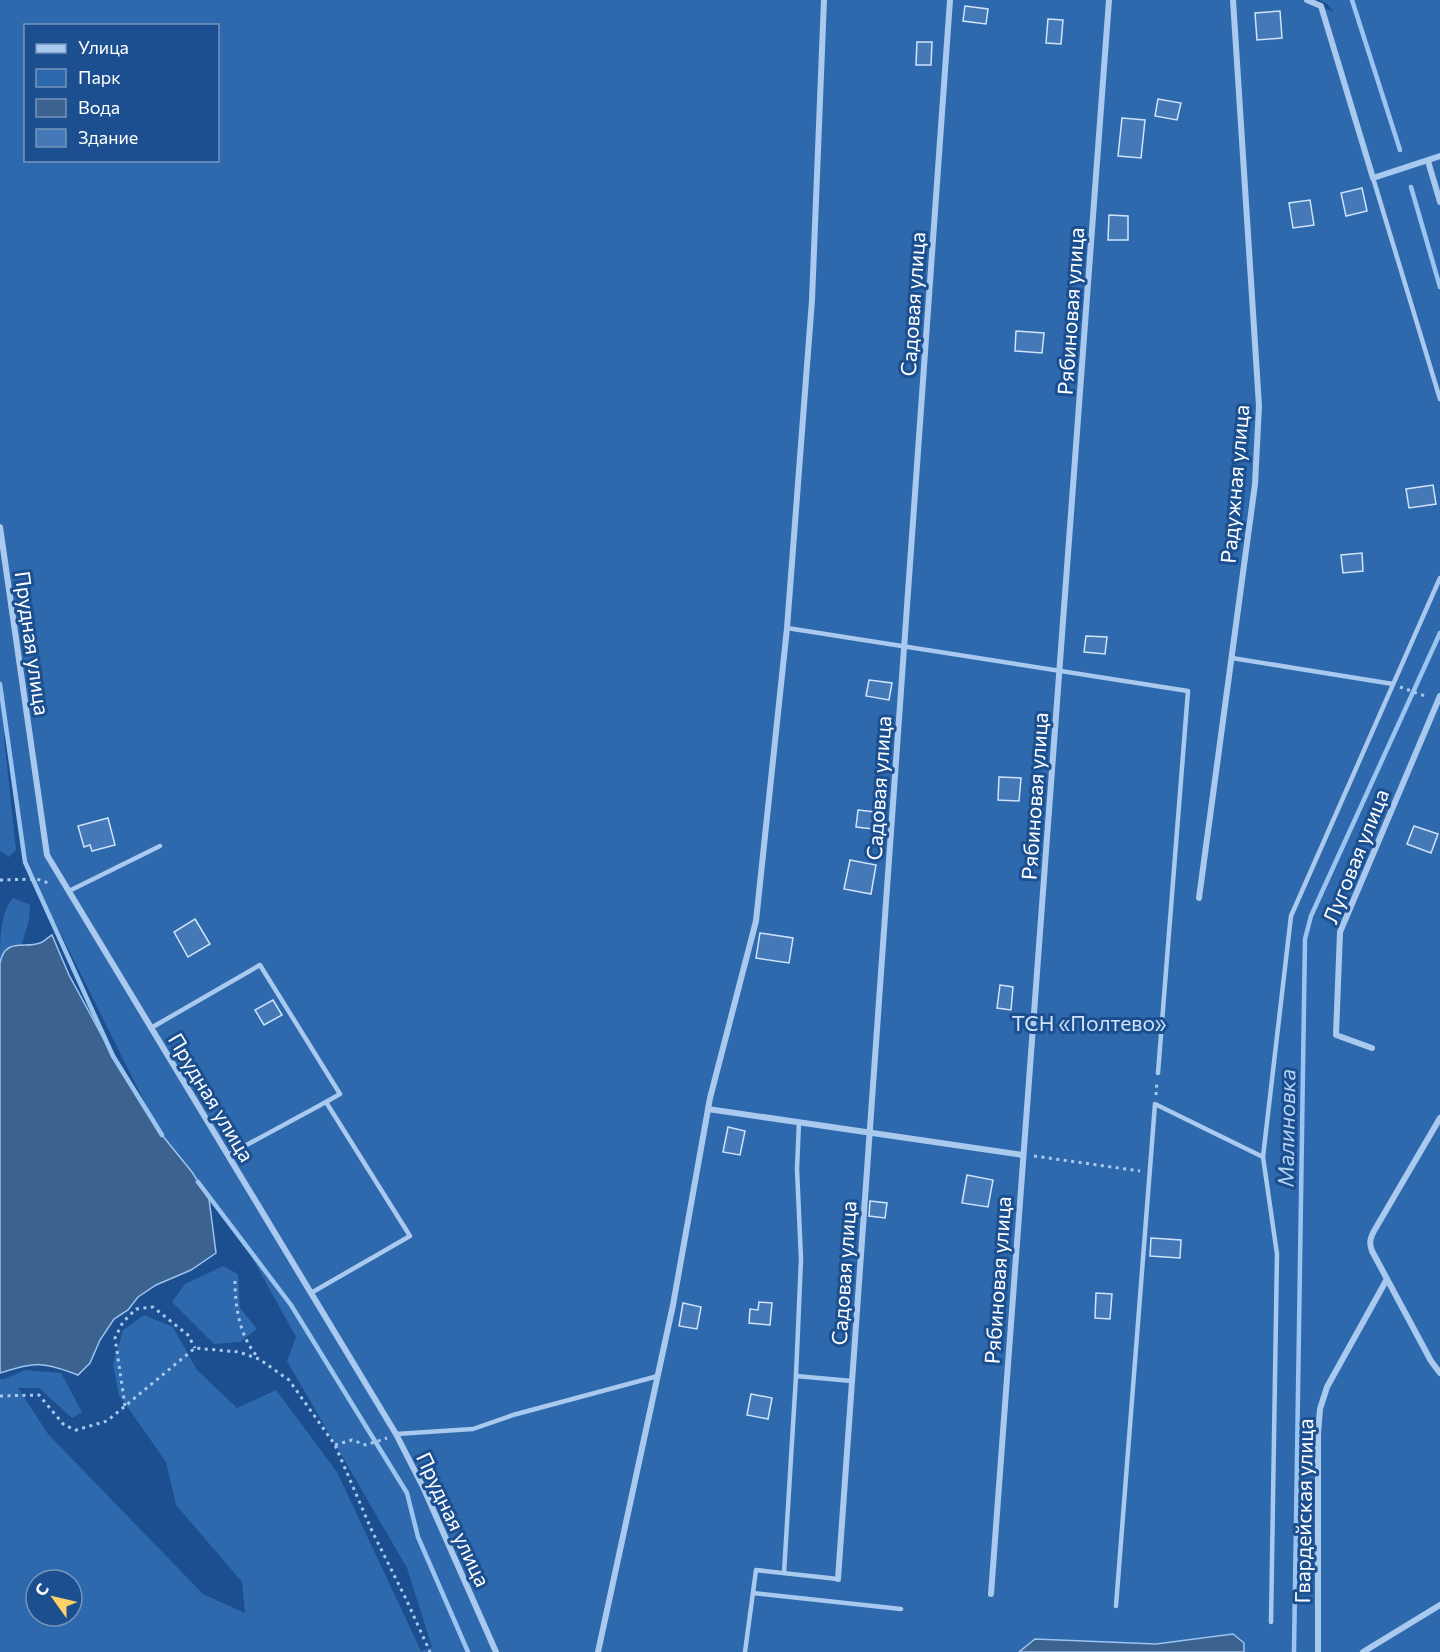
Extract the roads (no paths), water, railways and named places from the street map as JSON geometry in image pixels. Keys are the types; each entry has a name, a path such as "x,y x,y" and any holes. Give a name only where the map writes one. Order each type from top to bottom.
{"street":[{"path":"598,1652 674,1305 708,1109 756,921 787,628 812,300 824,0"},
{"name":"Садовая улица","path":"838,1579 950,0"},
{"name":"Рябиновая улица","path":"991,1594 1109,0"},
{"name":"Радужная улица","path":"1199,898 1255,484 1259,405 1233,0"},
{"path":"1307,0 1321,6 1373,178 1440,156"},
{"path":"1428,160 1440,202"},
{"name":"Прудная улица","path":"0,526 47,855 396,1434 424,1489 496,1652"},
{"name":"Луговая улица","path":"1372,1047 1336,1035 1340,933 1439,700"},
{"path":"708,1109 1023,1155"},
{"path":"1440,1118 1370,1238 1371,1251 1431,1361 1440,1373"},
{"name":"Гвардейская улица","path":"1318,1652 1320,1409 1327,1388 1387,1279"},
{"path":"1363,1652 1440,1605"}],"lane":[{"path":"1373,178 1440,399"},
{"path":"1271,1622 1276,1254 1263,1157 1290,916 1440,578"},
{"path":"787,628 1188,691 1158,1073"},
{"path":"1232,658 1393,684"},
{"path":"69,891 160,846"},
{"path":"151,1028 260,965 340,1094 228,1155"},
{"path":"311,1293 410,1236 326,1102"},
{"path":"1116,1606 1155,1104 1263,1157"},
{"path":"784,1573 801,1259 797,1169 800,1122"},
{"path":"396,1434 473,1429 513,1415 658,1376"},
{"path":"796,1376 852,1380"},
{"path":"745,1652 756,1570 838,1579"},
{"path":"753,1593 901,1609"}],"water":[{"path":"52,935 69,975 113,1056 162,1135 192,1172 209,1199 216,1253 191,1270 156,1285 138,1297 128,1310 114,1319 100,1340 90,1363 78,1375 47,1365 31,1365 0,1373 0,963 6,950 11,947 34,945"},
{"path":"1233,1634 1244,1643 1244,1652 1019,1652 1035,1639 1156,1644"}],"waterway":[{"name":"Малиновка","path":"1352,0 1400,150"},
{"name":"Малиновка","path":"1411,187 1440,287"},
{"name":"Малиновка","path":"1294,1652 1305,939 1311,916 1440,633"},
{"path":"0,684 25,862 113,1056 162,1135"},
{"path":"198,1182 291,1305 407,1493 418,1537 468,1652"}],"park label":[{"name":"ТСН «Полтево»","path":"1089,1022"}]}
